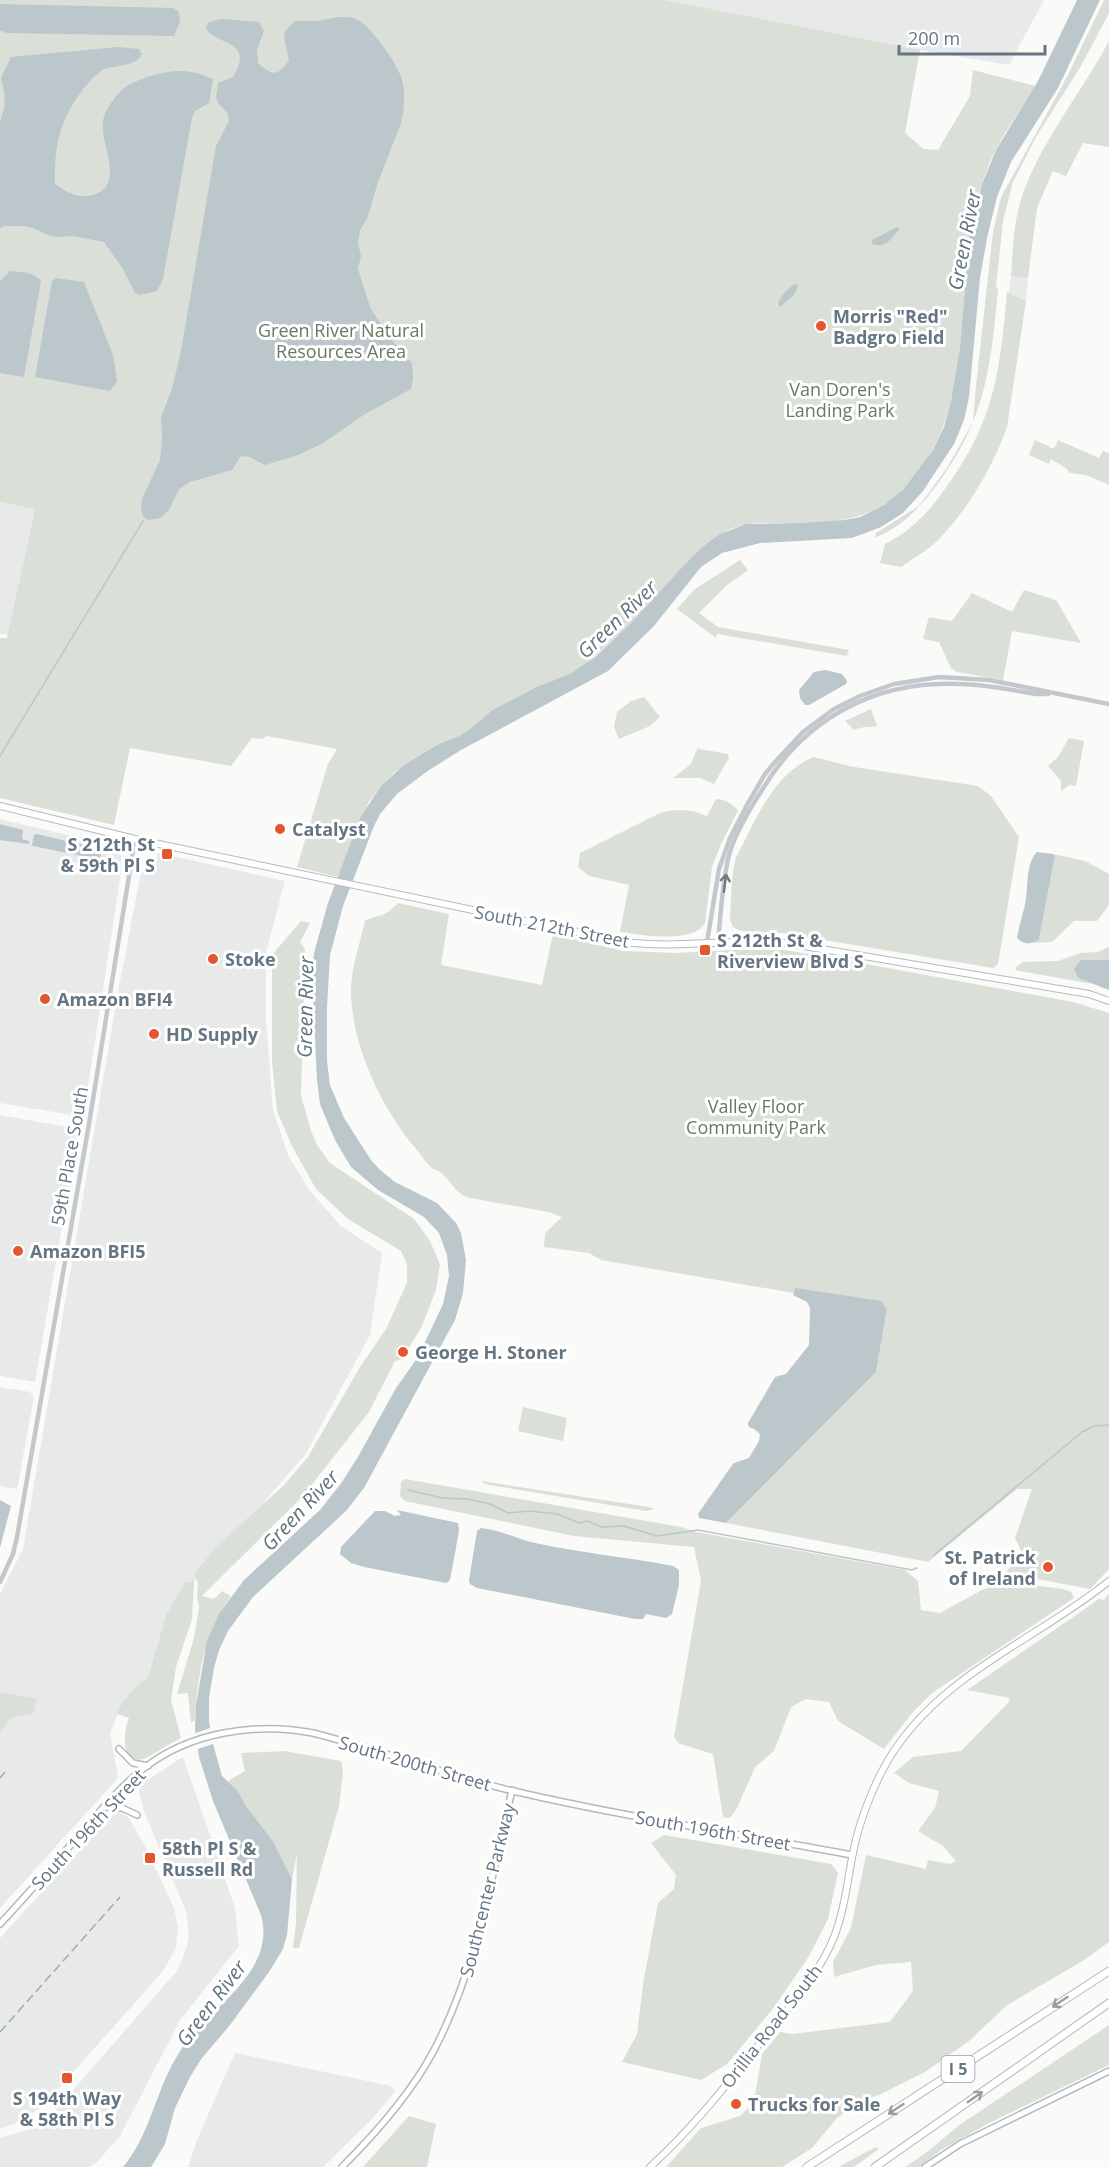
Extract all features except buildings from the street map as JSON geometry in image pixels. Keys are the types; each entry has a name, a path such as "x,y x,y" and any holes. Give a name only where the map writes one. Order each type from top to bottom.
{"highway":[{"name":"I 5","path":"807,2167 1109,1971"},
{"name":"I 5","path":"875,2167 1109,2003"}],"main road":[{"name":"South 212th Street","path":"0,806 135,839 625,942 653,945 763,940 1089,994 1109,1001"},
{"name":"Orillia Road South","path":"650,2167 678,2142 717,2096 806,1985 827,1953 842,1914 852,1855 865,1810 891,1756 915,1724 966,1678 1109,1581"},
{"name":"South 196th Street","path":"0,1924 104,1808 148,1766 180,1748 224,1733 255,1729"},
{"name":"South 200th Street","path":"255,1729 313,1733 512,1790 575,1804"},
{"path":"119,1749 133,1763 148,1766"},
{"name":"Southcenter Parkway","path":"342,2167 386,2120 420,2074 459,1996 474,1952 512,1790"},
{"name":"South 196th Street","path":"575,1804 852,1855"},
{"path":"104,1808 122,1808 137,1815"},
{"path":"925,2167 960,2144 1109,2071"}],"street":[{"path":"707,942 719,869 730,838 765,774 795,741 834,709 873,691 907,681 939,677 1109,704"},
{"path":"718,941 727,866 734,844 768,779 790,751 820,725 851,704 893,689 959,681"},
{"name":"59th Place South","path":"0,1582 13,1554 18,1528 89,1124 135,839"}],"shaded area":[{"path":"666,0 1044,0 1009,65 920,50"},
{"path":"1077,0 1100,0 1058,88 1011,162 997,197 980,278 969,397 964,420 954,444 923,491 903,513 881,527 852,538 760,543 722,553 701,567 654,626 608,671 461,750 429,770 397,794 380,814 374,826 343,906 330,955 327,1061 330,1085 344,1118 379,1169 395,1182 437,1203 456,1223 461,1233 466,1260 463,1293 455,1320 364,1488 346,1511 253,1597 228,1631 219,1650 209,1698 209,1722 213,1744 222,1776 237,1790 246,1806 273,1841 292,1879 287,1935 283,1949 271,1969 230,2025 202,2058 190,2077 175,2108 165,2144 151,2167 123,2167 139,2143 167,2076 181,2050 193,2033 245,1979 261,1949 263,1933 261,1915 213,1801 199,1757 195,1730 196,1705 207,1641 219,1614 244,1580 320,1510 342,1482 396,1388 418,1357 443,1304 449,1276 447,1255 439,1233 424,1217 378,1190 351,1167 335,1140 320,1104 312,975 314,953 328,903 361,816 381,786 404,765 439,744 459,736 491,711 537,687 570,674 595,657 630,624 689,560 720,534 746,524 803,523 860,517 884,505 903,490 933,450 944,427 951,402 960,348 969,240 982,184 996,150 1038,81"},
{"path":"0,4 173,8 179,12 180,22 174,36 7,33 0,30"},
{"path":"340,17 356,19 370,30 400,73 403,85 404,103 400,126 378,182 367,219 360,230 358,243 361,256 358,269 370,307 389,337 412,363 411,389 365,414 323,443 298,455 265,465 250,457 241,456 232,470 190,482 179,489 169,510 160,518 148,520 143,516 141,509 142,499 160,460 161,417 172,389 181,351 216,146 229,121 228,114 218,103 216,97 218,83 233,77 239,64 240,55 236,49 210,33 206,27 209,22 221,19 259,22 264,31 257,50 258,63 275,73 289,60 284,37 292,24 296,21 316,21"},
{"path":"118,47 139,49 142,54 134,62 106,69 93,78 74,103 59,135 55,184 72,194 93,195 103,190 108,183 110,174 103,122 109,106 125,88 148,77 169,72 190,72 213,79 209,103 195,111 192,118 163,279 157,291 140,295 135,293 123,269 104,242 73,236 57,237 24,226 0,228 0,121 5,100 1,78 11,57"},
{"path":"897,227 900,229 888,242 881,245 872,244 872,240"},
{"path":"10,271 31,274 41,281 24,377 0,373 0,281"},
{"path":"1011,276 1028,278 1026,301 1009,293"},
{"path":"56,278 84,282 113,355 117,381 110,391 35,377 52,281"},
{"path":"796,284 798,287 793,296 780,307 778,303 783,294"},
{"path":"0,502 35,508 8,635 0,634"},
{"path":"825,670 842,674 847,681 846,684 809,705 805,705 800,698 799,690 814,672"},
{"path":"0,819 114,846 121,856 121,872 84,1113 78,1116 0,1103"},
{"path":"0,824 23,830 22,839 29,841 29,844 0,840"},
{"path":"34,835 100,849 101,856 97,859 33,846"},
{"path":"1037,852 1055,856 1039,939 1028,943 1017,938 1026,899 1029,868"},
{"path":"158,853 285,881 266,952 266,1019 273,1110 288,1155 310,1191 341,1226 382,1253 370,1335 305,1455 195,1581 185,1582 166,1615 148,1677 135,1687 122,1703 110,1733 118,1778 0,1908 0,1732 12,1718 32,1714 37,1700 0,1692 0,1594 23,1549 118,992 141,872 154,867"},
{"path":"1109,958 1109,990 1078,978 1074,969 1081,960 1107,960"},
{"path":"0,1115 79,1129 35,1382 0,1376"},
{"path":"795,1288 881,1301 887,1309 876,1372 726,1523 699,1518 698,1514 730,1468 734,1463 749,1458 759,1441 760,1434 749,1427 748,1423 775,1377 786,1374 809,1345 810,1308 807,1302 793,1295"},
{"path":"0,1387 30,1392 34,1397 17,1489 0,1486"},
{"path":"0,1500 11,1506 0,1548"},
{"path":"397,1510 458,1523 459,1531 450,1580 446,1583 364,1567 351,1563 340,1554 341,1547 375,1511 385,1511 395,1516 401,1515"},
{"path":"481,1528 552,1546 673,1566 679,1570 679,1585 672,1614 666,1618 646,1614 643,1619 635,1619 477,1588 470,1584 469,1580 477,1531"},
{"path":"183,1757 235,1908 239,1946 180,2020 120,2136 96,2163 90,2167 0,2167 0,2138 27,2130 55,2111 176,1972 181,1963 189,1934 186,1911 143,1809 139,1790 146,1781"},
{"path":"119,1812 128,1817 144,1844 174,1908 178,1927 176,1948 163,1971 44,2105 19,2122 0,2129 0,1938 112,1815"},
{"path":"235,2053 391,2086 395,2091 373,2118 323,2167 188,2167 197,2140"}],"green space":[{"name":"Green River Natural Resources Area","path":"0,0 666,0 920,50 905,133 924,149 938,150 970,96 973,70 1035,86 996,148 982,184 969,244 960,346 949,411 937,442 906,487 879,508 852,518 825,522 763,523 739,526 706,544 630,624 587,663 570,674 491,711 459,736 439,744 395,772 368,803 338,877 297,867 328,764 337,749 267,736 262,739 252,738 231,766 130,748 114,825 0,798 0,638 7,638 35,509 0,502"},
{"path":"1104,0 1109,0 1109,13 1081,66 1036,137 1013,182 1003,221 989,367 973,421 993,232 1001,197 1067,77"},
{"path":"1109,41 1109,147 1083,143 1066,176 1053,171 1037,208 1028,278 1011,276 1016,221 1028,182 1048,141"},
{"path":"1007,292 1026,301 1007,427 994,457 970,501 935,543 901,567 880,563 885,544 911,527 932,506 961,465 974,441 992,396 1001,348"},
{"path":"972,424 955,458 925,500 911,515 903,522 875,538 876,533 919,506 947,468"},
{"path":"1035,440 1054,449 1058,440 1099,458 1103,451 1109,453 1109,485 1086,475 1069,473 1067,469 1051,459 1049,464 1029,455"},
{"path":"740,560 748,570 726,586 699,613 718,627 849,650 847,656 717,634 716,638 677,609 695,589"},
{"path":"1024,590 1056,600 1081,643 1012,631 1003,680 957,672 951,668 939,642 923,639 929,617 952,621 972,593 1012,612"},
{"path":"644,697 660,717 650,726 619,739 614,727 617,712 631,701"},
{"path":"871,709 877,726 854,730 845,721"},
{"path":"1069,738 1084,741 1076,786 1070,785 1061,791 1061,781 1048,766 1058,757"},
{"path":"698,747 728,754 729,758 714,784 700,778 673,778 691,764"},
{"path":"814,757 854,767 978,786 991,796 1019,837 998,964 993,968 782,933 741,931 733,927 730,920 731,891 737,856 772,792 791,771"},
{"path":"716,799 728,802 738,811 712,867 705,923 699,930 679,936 620,932 629,885 589,876 578,867 580,853 660,813 684,810 707,816"},
{"path":"1053,854 1085,861 1109,874 1109,905 1097,921 1074,921 1052,942 1033,943 1039,939 1055,856"},
{"name":"Valley Floor Community Park","path":"398,903 449,914 441,965 542,985 553,934 623,951 677,953 771,948 1073,1002 1109,1013 1109,1569 1090,1589 1006,1573 1021,1550 1015,1538 1032,1489 1017,1489 928,1562 726,1523 876,1372 887,1309 601,1260 589,1253 544,1247 545,1233 562,1217 548,1212 470,1198 461,1194 439,1171 428,1164 392,1116 370,1075 356,1031 351,988 365,921 385,914"},
{"path":"301,921 310,923 300,942 305,949 301,1095 311,1131 317,1145 330,1163 414,1219 430,1241 440,1264 436,1290 421,1328 402,1359 395,1361 369,1412 302,1497 202,1596 214,1599 222,1591 231,1596 214,1626 204,1655 195,1720 191,1723 188,1693 177,1694 194,1638 199,1607 195,1573 216,1547 284,1485 308,1457 360,1367 386,1329 407,1283 407,1264 401,1251 348,1219 316,1189 292,1146 277,1111 272,1061 272,955"},
{"path":"1109,947 1107,960 1094,961 1078,978 1092,984 1015,970 1023,962 1058,961"},
{"path":"523,1407 567,1418 563,1441 518,1431"},
{"path":"405,1479 681,1527 696,1532 905,1570 918,1581 921,1610 940,1613 984,1589 1009,1582 1063,1589 1071,1592 1074,1598 932,1693 913,1712 884,1749 838,1721 829,1702 806,1699 791,1707 774,1751 755,1767 737,1808 730,1818 723,1817 713,1754 678,1743 674,1737 701,1581 694,1547 574,1536 405,1501 400,1496 401,1482"},
{"path":"481,1481 655,1509 646,1511 490,1485"},
{"path":"194,1581 192,1619 176,1667 171,1700 181,1738 143,1759 135,1759 130,1757 125,1745 129,1718 117,1714 122,1703 135,1687 148,1677 166,1615 185,1582"},
{"path":"1109,1594 1109,1942 1084,1960 1006,2006 969,2041 925,2072 881,2094 859,2102 837,2118 812,2148 782,2167 666,2167 701,2128 740,2116 754,2102 762,2054 780,2032 792,2034 890,2022 913,1991 911,1962 876,1965 834,1977 833,1962 851,1928 866,1855 926,1869 928,1860 950,1864 956,1861 943,1846 918,1831 935,1808 939,1791 909,1783 894,1773 913,1757 961,1751 1008,1703 1010,1698 967,1690 1099,1599 1104,1600"},
{"path":"0,1692 37,1699 33,1714 12,1718 0,1732"},
{"path":"284,1751 341,1761 343,1772 339,1806 299,1948 293,1948 296,1924 297,1854 292,1879 273,1841 246,1806 237,1790 228,1781 245,1771 241,1753"},
{"path":"664,1835 831,1864 838,1873 828,1919 809,1956 775,2006 727,2064 701,2080 622,2062 637,2034 643,1984 658,1903 674,1889 676,1875 651,1843"},
{"path":"1109,2025 1109,2065 989,2123 941,2150 919,2167 905,2167 958,2126"},
{"path":"409,2116 436,2124 427,2167 363,2167"},
{"path":"876,2147 879,2149 854,2167 838,2167"}],"pier":[{"path":"213,1727 216,1743 195,1750 193,1734"}],"waterway":[{"path":"0,756 143,521"},
{"path":"933,1556 1082,1432 1094,1426 1109,1425"},
{"path":"408,1490 442,1498 468,1499 490,1504 508,1513 529,1511 557,1514 579,1523 587,1521 602,1527 624,1526 657,1536 698,1530 912,1570 917,1568"}],"railway":[{"path":"0,1778 5,1772"},
{"path":"0,2032 120,1897"}],"place":[{"name":"Morris \"Red\" Badgro Field","path":"821,326"},
{"name":"Catalyst","path":"280,829"},
{"name":"S 212th St & 59th Pl S","path":"167,854"},
{"name":"S 212th St & Riverview Blvd S","path":"705,950"},
{"name":"Stoke","path":"213,959"},
{"name":"Amazon BFI4","path":"45,999"},
{"name":"HD Supply","path":"154,1034"},
{"name":"Amazon BFI5","path":"18,1251"},
{"name":"George H. Stoner","path":"403,1352"},
{"name":"St. Patrick of Ireland","path":"1048,1567"},
{"name":"58th Pl S & Russell Rd","path":"150,1858"},
{"name":"S 194th Way & 58th Pl S","path":"67,2078"},
{"name":"Trucks for Sale","path":"736,2104"}],"water label":[{"name":"Green River","path":"964,240"},
{"name":"Green River","path":"617,619"},
{"name":"Green River","path":"305,1007"},
{"name":"Green River","path":"300,1510"},
{"name":"Green River","path":"211,2003"}],"park label":[{"name":"Van Doren's Landing Park","path":"840,399"}]}
